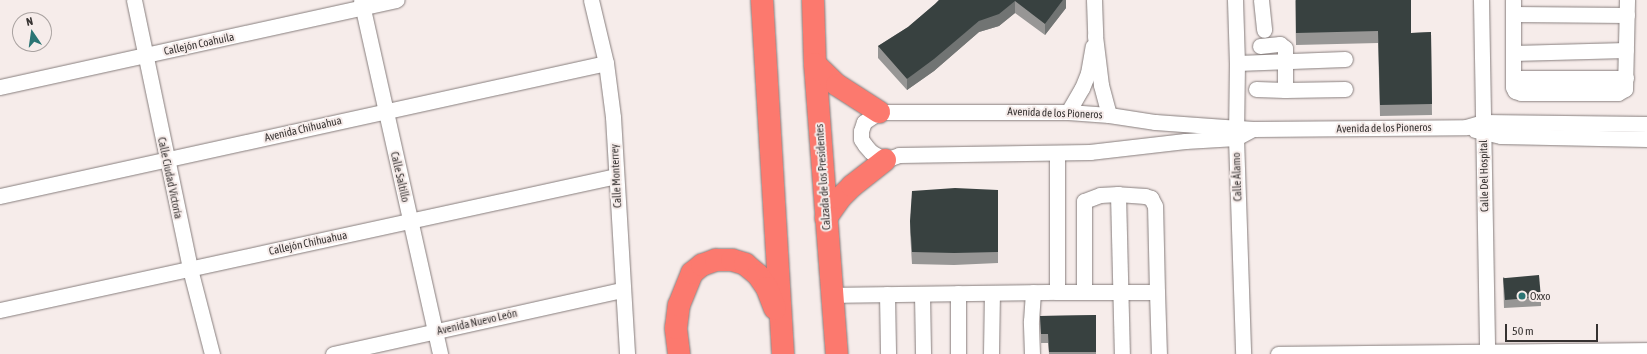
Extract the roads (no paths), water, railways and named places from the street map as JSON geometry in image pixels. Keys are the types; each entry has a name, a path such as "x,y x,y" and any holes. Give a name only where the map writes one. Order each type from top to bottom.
{"highway":[{"path":"762,0 783,354"},
{"name":"Calzada de los Presidentes","path":"812,0 815,64 837,354"},
{"path":"815,64 837,85 879,112"},
{"path":"826,218 840,198 852,186 885,160"},
{"path":"679,354 676,328 679,305 686,284 692,273 702,265 716,260 732,260 745,264 758,275 767,288 781,323"}],"street":[{"name":"Calle Ciudad Victoria","path":"134,0 166,160 190,269 212,354"},
{"name":"Callejón Coahuila","path":"0,87 145,56 362,4 397,0"},
{"name":"Calle Monterrey","path":"591,0 606,62 613,117 622,290 627,354"},
{"path":"1094,0 1095,36 1101,85 1109,115"},
{"name":"Calle Álamo","path":"1235,0 1243,354"},
{"path":"1261,0 1264,30"},
{"name":"Calle Del Hospital","path":"1481,0 1487,353"},
{"path":"1627,0 1627,15 1626,50 1626,78 1513,78 1513,7 1627,15"},
{"name":"Calle Saltillo","path":"362,4 440,354"},
{"path":"1068,112 1082,88 1088,73 1095,36"},
{"path":"1260,46 1280,44 1285,48 1285,90"},
{"path":"1513,53 1626,50"},
{"path":"1237,63 1346,59"},
{"name":"Avenida Chihuahua","path":"0,196 606,62"},
{"path":"1256,90 1345,89"},
{"path":"879,112 864,122 861,130 861,138 871,152 885,160"},
{"name":"Avenida de los Pioneros","path":"879,112 1068,112 1109,115 1237,133"},
{"path":"1155,122 1159,132 1155,144"},
{"name":"Avenida de los Pioneros","path":"885,160 899,156 1090,152 1237,133 1253,129 1647,124"},
{"name":"Avenida de los Pioneros","path":"1483,127 1501,136 1647,139"},
{"path":"1057,153 1057,292"},
{"name":"Callejón Chihuahua","path":"0,310 616,176"},
{"path":"1084,292 1084,201 1100,195 1118,194 1145,196 1153,202 1155,206 1159,354"},
{"path":"1118,194 1122,354"},
{"name":"Avenida Nuevo León","path":"333,354 622,290"},
{"path":"1032,354 1031,321 1033,292"},
{"path":"832,296 1033,292 1157,292"},
{"path":"958,293 958,354"},
{"path":"991,354 992,293"},
{"path":"887,294 888,354"},
{"path":"922,294 923,354"},
{"path":"1278,354 1487,353 1647,350"}],"place":[{"name":"Oxxo","path":"1522,296"}]}
